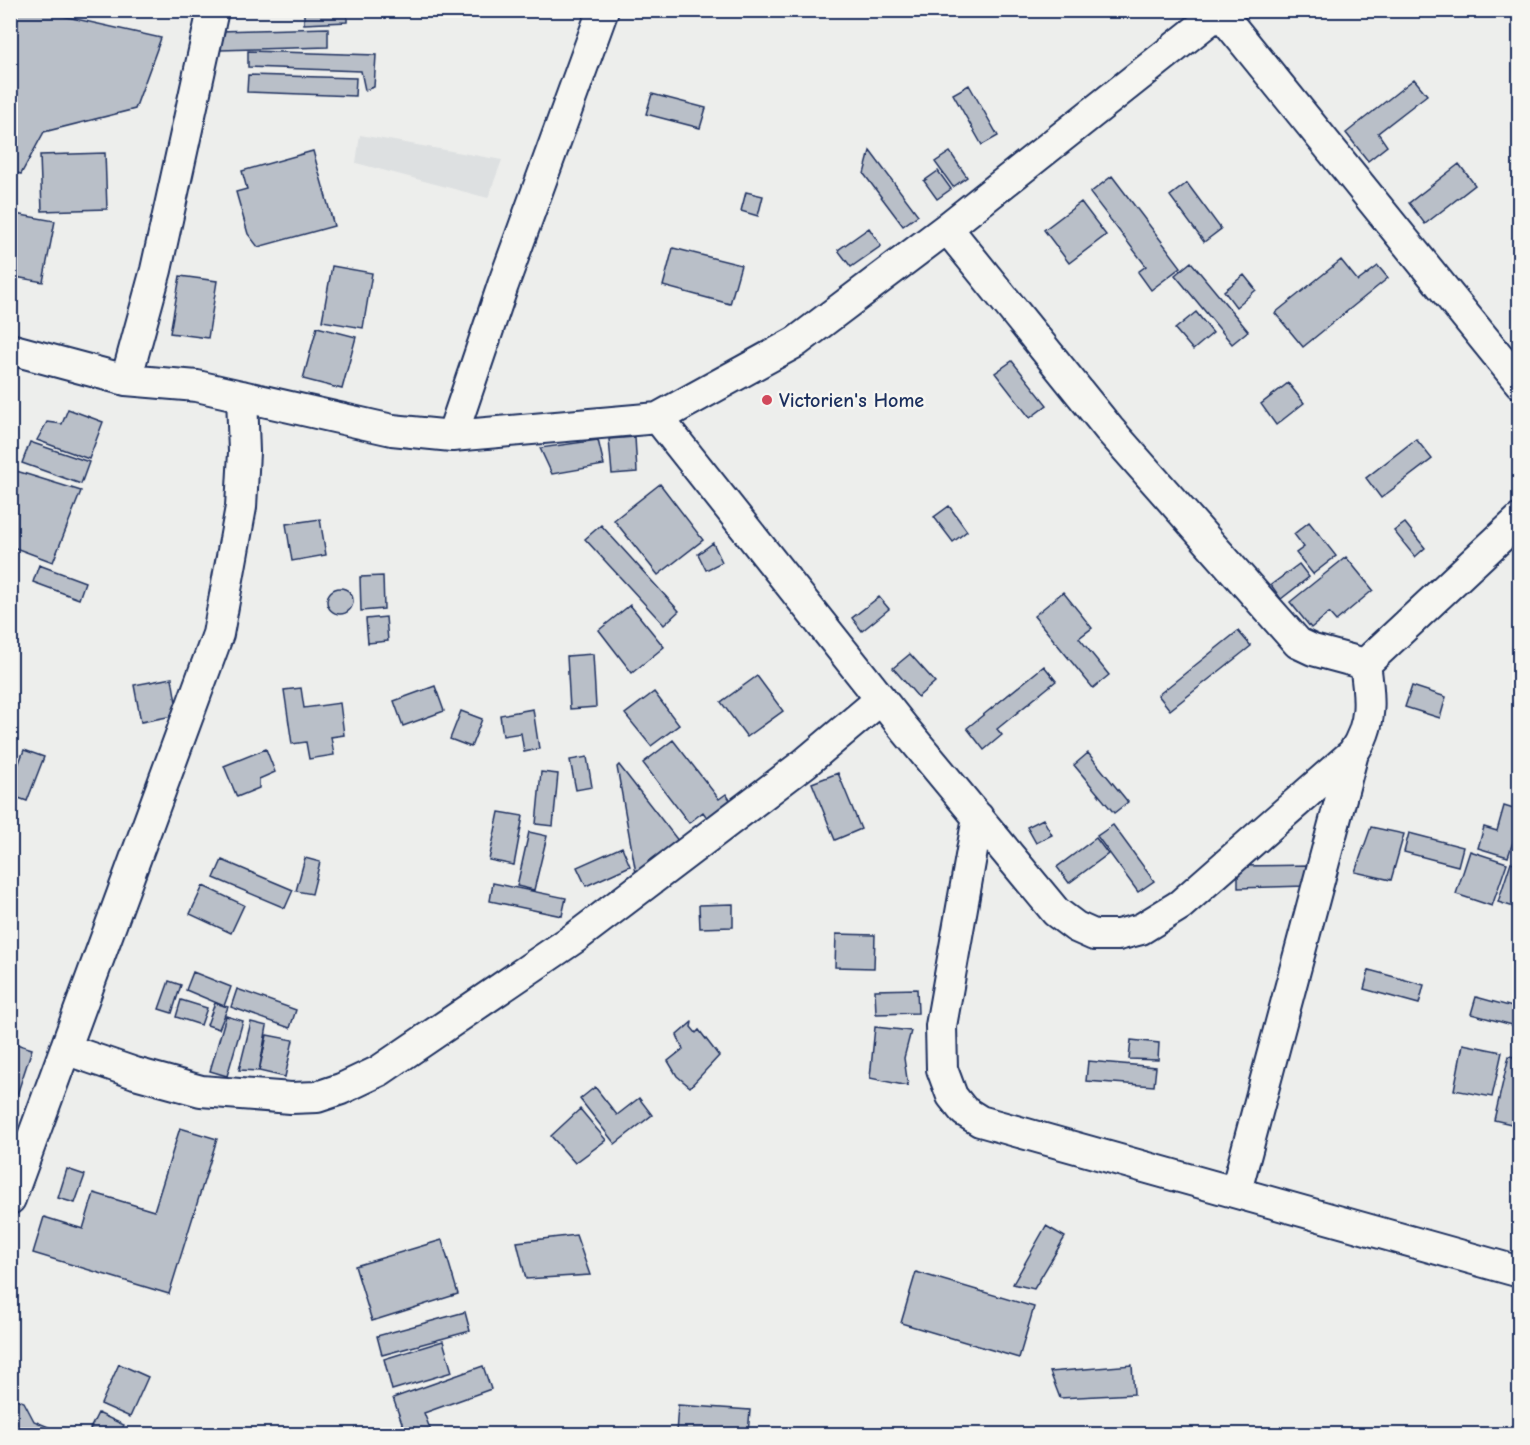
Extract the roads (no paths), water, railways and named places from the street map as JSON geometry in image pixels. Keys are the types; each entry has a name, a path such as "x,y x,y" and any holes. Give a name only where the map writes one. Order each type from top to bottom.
{"street":[{"path":"452,436 503,285 603,10"},
{"path":"126,380 166,224 210,11"},
{"path":"10,350 126,380 197,386 392,430 452,436 658,418 796,342 947,228 1220,11 1520,383"},
{"path":"947,228 1109,429 1286,632 1298,643 1313,650 1365,664"},
{"path":"10,1199 218,634 241,507 244,452 242,396"},
{"path":"658,418 881,699 1056,912 1076,927 1094,935 1118,934 1141,929 1180,905 1353,753"},
{"path":"1365,664 1520,519"},
{"path":"1236,1191 1353,753 1367,726 1371,700 1365,664"},
{"path":"65,1049 135,1073 201,1090 291,1098 317,1097 341,1089 379,1071 576,937 805,763 881,699"},
{"path":"978,817 941,1026 942,1069 952,1096 964,1111 980,1121 1520,1272"}],"place":[{"name":"Victorien's Home","path":"767,400"}]}
